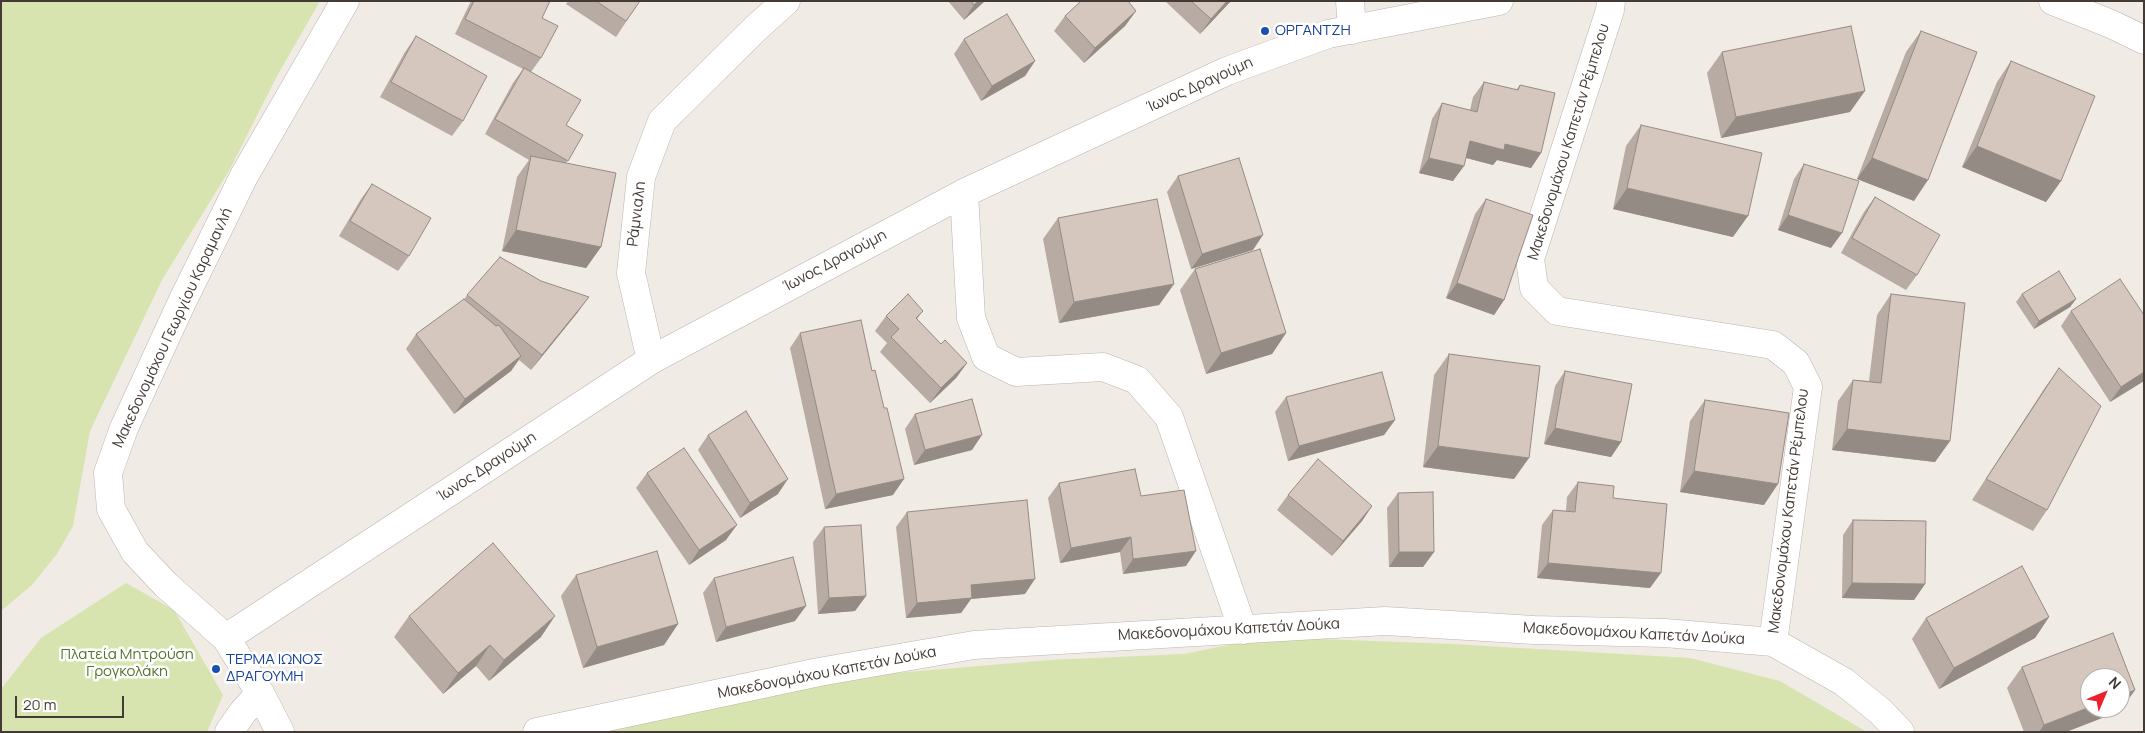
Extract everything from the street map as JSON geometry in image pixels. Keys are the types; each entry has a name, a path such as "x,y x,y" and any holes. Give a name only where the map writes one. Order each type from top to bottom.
{"street":[{"name":"Μακεδονομάχου Γεωργίου Καραμανλή","path":"226,638 166,585 134,552 111,509 108,473 124,428 182,302 244,176 345,1"},
{"name":"Ράμνιαλη","path":"651,360 631,273 641,177 662,121 786,1"},
{"path":"1350,1 1352,30"},
{"name":"Ίωνος Δραγούμη","path":"226,638 651,360 964,193 1227,70 1328,34 1499,1"},
{"name":"Μακεδονομάχου Καπετάν Ρέμπελου","path":"1611,1 1610,10 1530,260 1534,288 1557,311 1773,345 1796,363 1808,386 1773,642"},
{"path":"2053,1 2111,24 2144,40"},
{"path":"964,193 971,318 986,357 1016,372 1103,367 1137,380 1170,417 1243,630"},
{"name":"Μακεδονομάχου Καπετάν Δούκα","path":"537,732 819,672 974,645 1385,621 1534,630 1665,633 1773,642 1844,682 1880,711 1900,732"},
{"path":"226,638 260,693 280,732"},
{"path":"229,732 260,693"}],"green space":[{"path":"1,1 320,1 277,76 230,169 162,280 90,431 73,526 57,554 32,585 1,611"},
{"name":"Πλατεία Μητρούση Γρογκολάκη","path":"126,583 174,610 223,695 207,732 1,732 1,689 41,638"},
{"path":"1268,637 1452,644 1690,658 1780,681 1867,732 575,732 860,676 1050,660 1184,654"}],"building":[{"path":"474,1 550,1 542,18 558,26 541,58 465,19"},
{"path":"596,1 640,1 626,21"},
{"path":"1081,1 1128,1 1136,11 1095,48 1065,16"},
{"path":"1191,1 1227,1 1211,19"},
{"path":"1007,14 1035,61 992,86 964,39"},
{"path":"1851,26 1865,91 1736,117 1722,52"},
{"path":"1921,31 1977,52 1928,180 1872,158"},
{"path":"416,36 487,76 463,121 391,82"},
{"path":"2011,61 2095,96 2061,181 1977,146"},
{"path":"524,68 581,100 566,125 583,135 568,161 495,119"},
{"path":"1484,82 1518,90 1520,85 1555,93 1541,153 1505,144 1504,150 1470,141 1464,166 1429,158 1442,103 1477,112"},
{"path":"1641,125 1762,153 1748,216 1627,188"},
{"path":"531,156 616,173 601,247 516,230"},
{"path":"1239,158 1263,235 1202,254 1178,176"},
{"path":"1804,164 1859,181 1842,233 1788,215"},
{"path":"372,184 431,218 409,256 350,221"},
{"path":"1875,197 1940,235 1917,275 1852,238"},
{"path":"1157,199 1174,284 1074,302 1058,218"},
{"path":"1486,199 1533,215 1504,300 1457,283"},
{"path":"1260,249 1286,333 1221,353 1195,269"},
{"path":"500,257 541,281 589,297 542,355 467,295"},
{"path":"2059,271 2076,299 2039,321 2022,294"},
{"path":"2120,279 2144,315 2144,372 2121,387 2071,311"},
{"path":"908,294 923,311 916,318 941,344 945,340 967,363 941,388 891,337 899,329 886,316"},
{"path":"1891,294 1965,303 1950,441 1847,429 1853,380 1881,383"},
{"path":"464,299 496,326 499,325 521,356 465,399 416,334"},
{"path":"861,320 872,371 875,370 884,408 887,408 904,479 836,494 800,333"},
{"path":"1449,354 1540,366 1529,458 1438,446"},
{"path":"2059,368 2101,406 2047,510 1986,479"},
{"path":"1565,371 1632,384 1621,442 1555,428"},
{"path":"1382,372 1395,420 1299,446 1286,397"},
{"path":"972,399 982,435 925,450 915,414"},
{"path":"1705,400 1789,413 1778,484 1694,471"},
{"path":"746,411 788,479 750,503 708,435"},
{"path":"684,448 737,525 699,550 647,473"},
{"path":"1318,459 1372,506 1343,541 1288,495"},
{"path":"1135,469 1141,496 1184,490 1196,551 1133,559 1131,537 1071,548 1059,483"},
{"path":"1578,482 1614,486 1613,498 1667,504 1661,573 1548,563 1553,510 1575,512"},
{"path":"1433,492 1434,552 1399,552 1398,493"},
{"path":"1027,500 1035,579 971,585 972,598 917,603 907,512"},
{"path":"1853,520 1926,521 1925,584 1852,583"},
{"path":"861,525 866,596 829,598 824,527"},
{"path":"493,543 555,616 504,660 490,645 458,673 409,616"},
{"path":"657,551 678,624 597,647 576,575"},
{"path":"793,557 806,606 726,627 714,578"},
{"path":"2022,566 2049,617 1954,668 1926,618"},
{"path":"2113,633 2127,668 2080,668 2080,711 2044,725 2022,667"},
{"path":"2130,677 2135,690 2130,692"}],"place":[{"name":"ΟΡΓΑΝΤΖΗ","path":"1265,31"},
{"name":"ΤΕΡΜΑ ΙΩΝΟΣ ΔΡΑΓΟΥΜΗ","path":"216,669"}]}
